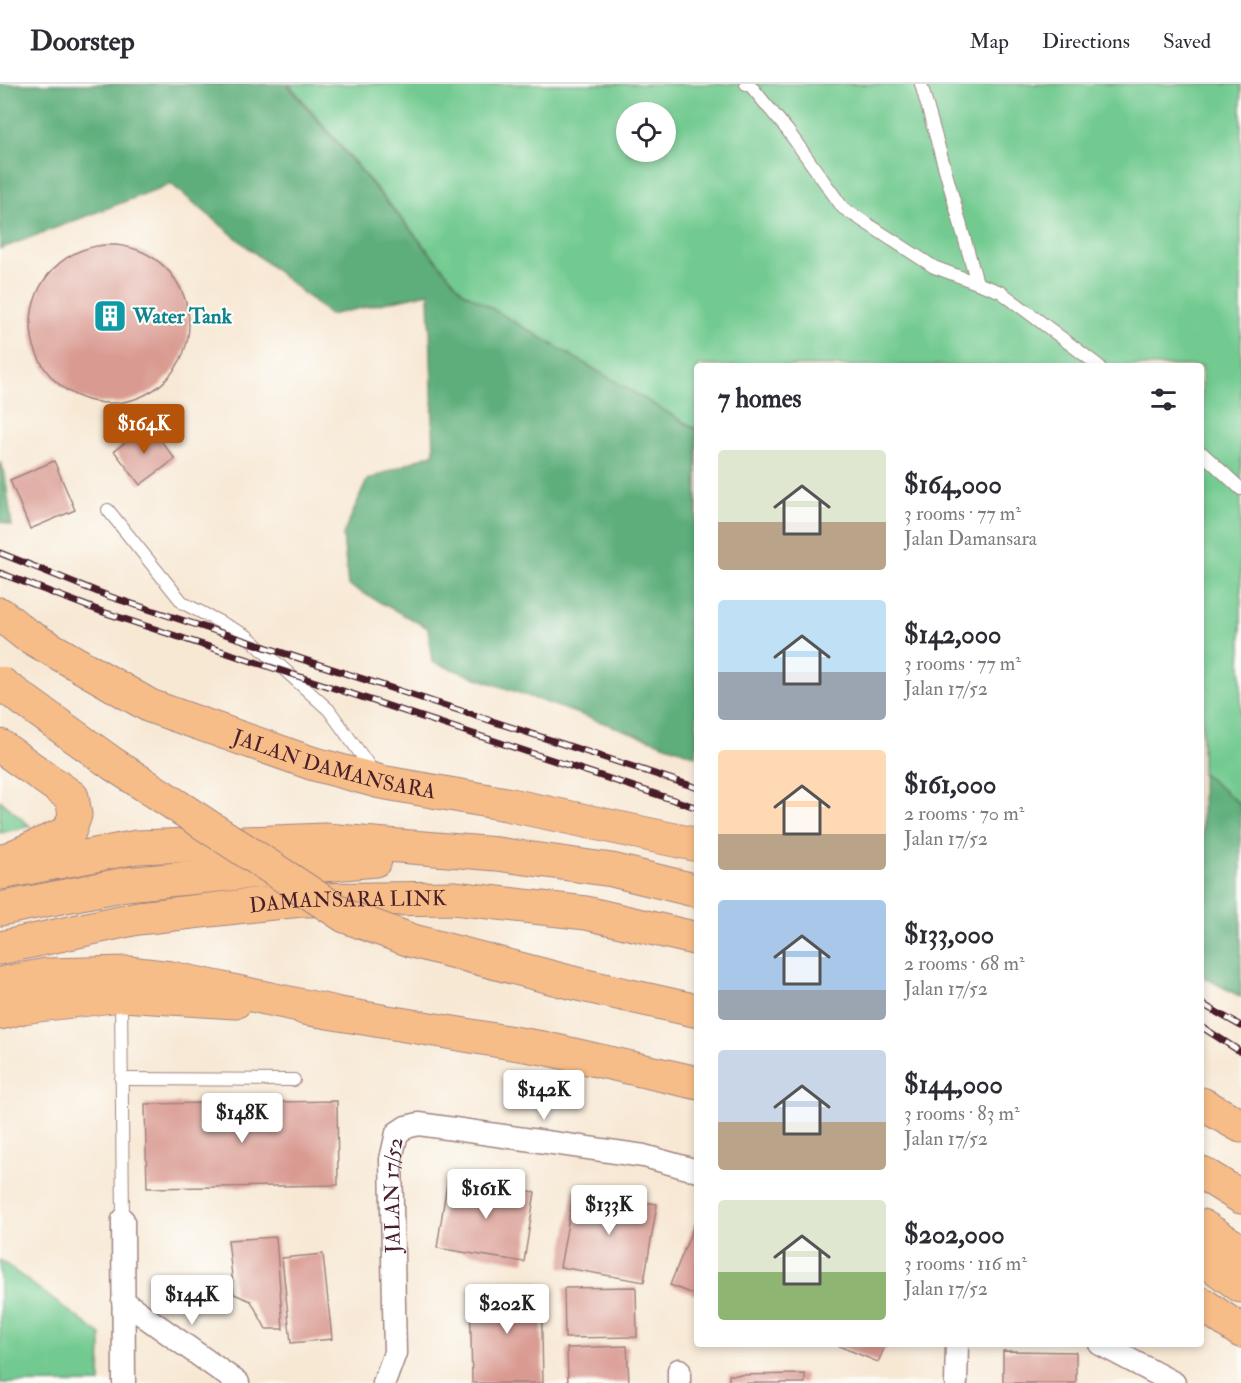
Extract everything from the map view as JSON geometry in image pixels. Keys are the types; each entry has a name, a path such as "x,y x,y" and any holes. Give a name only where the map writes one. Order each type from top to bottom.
{"main road":[{"name":"JALAN DAMANSARA","path":"0,614 25,634 150,706 311,763 381,782 506,804 694,844"},
{"path":"0,683 113,764 345,916 413,941 573,983 694,1010"},
{"path":"0,746 72,797 75,815 69,832 0,862"},
{"path":"0,873 137,847 325,840 497,854 612,870 694,890"},
{"path":"0,909 126,884 365,861 497,854"},
{"name":"DAMANSARA LINK","path":"0,948 138,918 300,900 454,898 586,913 694,938"},
{"path":"0,984 46,975 129,973 171,978 332,1012"},
{"path":"0,1013 23,1007 121,995 274,1004 543,1048 694,1082"},
{"path":"1204,1105 1241,1126"},
{"path":"1204,1174 1241,1197"},
{"path":"1204,1227 1241,1251"},
{"path":"1204,1259 1241,1286"},
{"path":"1204,1305 1241,1331"}],"street":[{"name":"JALAN 17/52","path":"384,1383 395,1353 391,1159 397,1133 406,1127 419,1124 644,1156 694,1170"},
{"path":"123,1220 124,1383"},
{"path":"123,1301 238,1383"},
{"path":"956,1383 957,1347"},
{"path":"1106,1347 1174,1383"}],"lane":[{"path":"746,84 750,85 788,131 843,208 934,267 1001,292 1095,363"},
{"path":"921,84 977,284"},
{"path":"1204,455 1241,489"},
{"path":"108,510 183,603 247,636 328,710 381,782"},
{"path":"121,995 123,1220"},
{"path":"121,1079 294,1080"}],"green space":[{"path":"0,84 287,84 462,291 694,428 694,755 432,662 428,628 348,585 343,535 367,480 434,453 429,293 330,315 171,184 0,249"},
{"path":"289,84 1241,84 1241,805 1204,775 1204,363 694,363 694,428 462,291"},
{"path":"0,461 5,474 12,526 0,521"},
{"path":"1204,775 1241,805 1241,997 1204,977"},
{"path":"0,800 30,826 0,833"},
{"path":"0,1260 101,1335 100,1383 0,1383"}],"building":[{"name":"Water Tank","path":"110,245 125,246 140,251 154,258 166,268 176,280 183,294 188,309 188,339 183,354 176,368 166,380 154,390 140,397 125,402 110,403 95,402 80,397 66,390 54,380 44,368 37,354 32,339 31,324 32,309 37,294 44,280 54,268 66,258 80,251 95,246"},
{"path":"149,425 175,459 140,485 114,451"},
{"path":"54,461 75,510 30,529 10,480"},
{"path":"337,1101 338,1185 147,1188 145,1104"},
{"path":"448,1177 535,1192 524,1262 437,1248"},
{"path":"574,1190 657,1204 644,1282 560,1267"},
{"path":"694,1225 694,1294 670,1285"},
{"path":"276,1237 283,1329 266,1329 251,1301 234,1294 228,1240"},
{"path":"323,1254 332,1339 291,1343 282,1258"},
{"path":"541,1286 543,1383 472,1383 470,1288"},
{"path":"636,1287 637,1337 565,1338 564,1288"},
{"path":"627,1346 629,1383 568,1383 567,1348"},
{"path":"841,1347 885,1347 878,1362"},
{"path":"1003,1351 1076,1352 1076,1383 1003,1383"},
{"path":"805,1374 805,1383 729,1383 729,1375"}],"railway":[{"path":"0,553 108,596 694,787"},
{"path":"0,573 100,611 694,807"},
{"path":"1204,1005 1241,1026"},
{"path":"1204,1028 1241,1052"}],"place":[{"name":"Water Tank","path":"110,316"}]}
